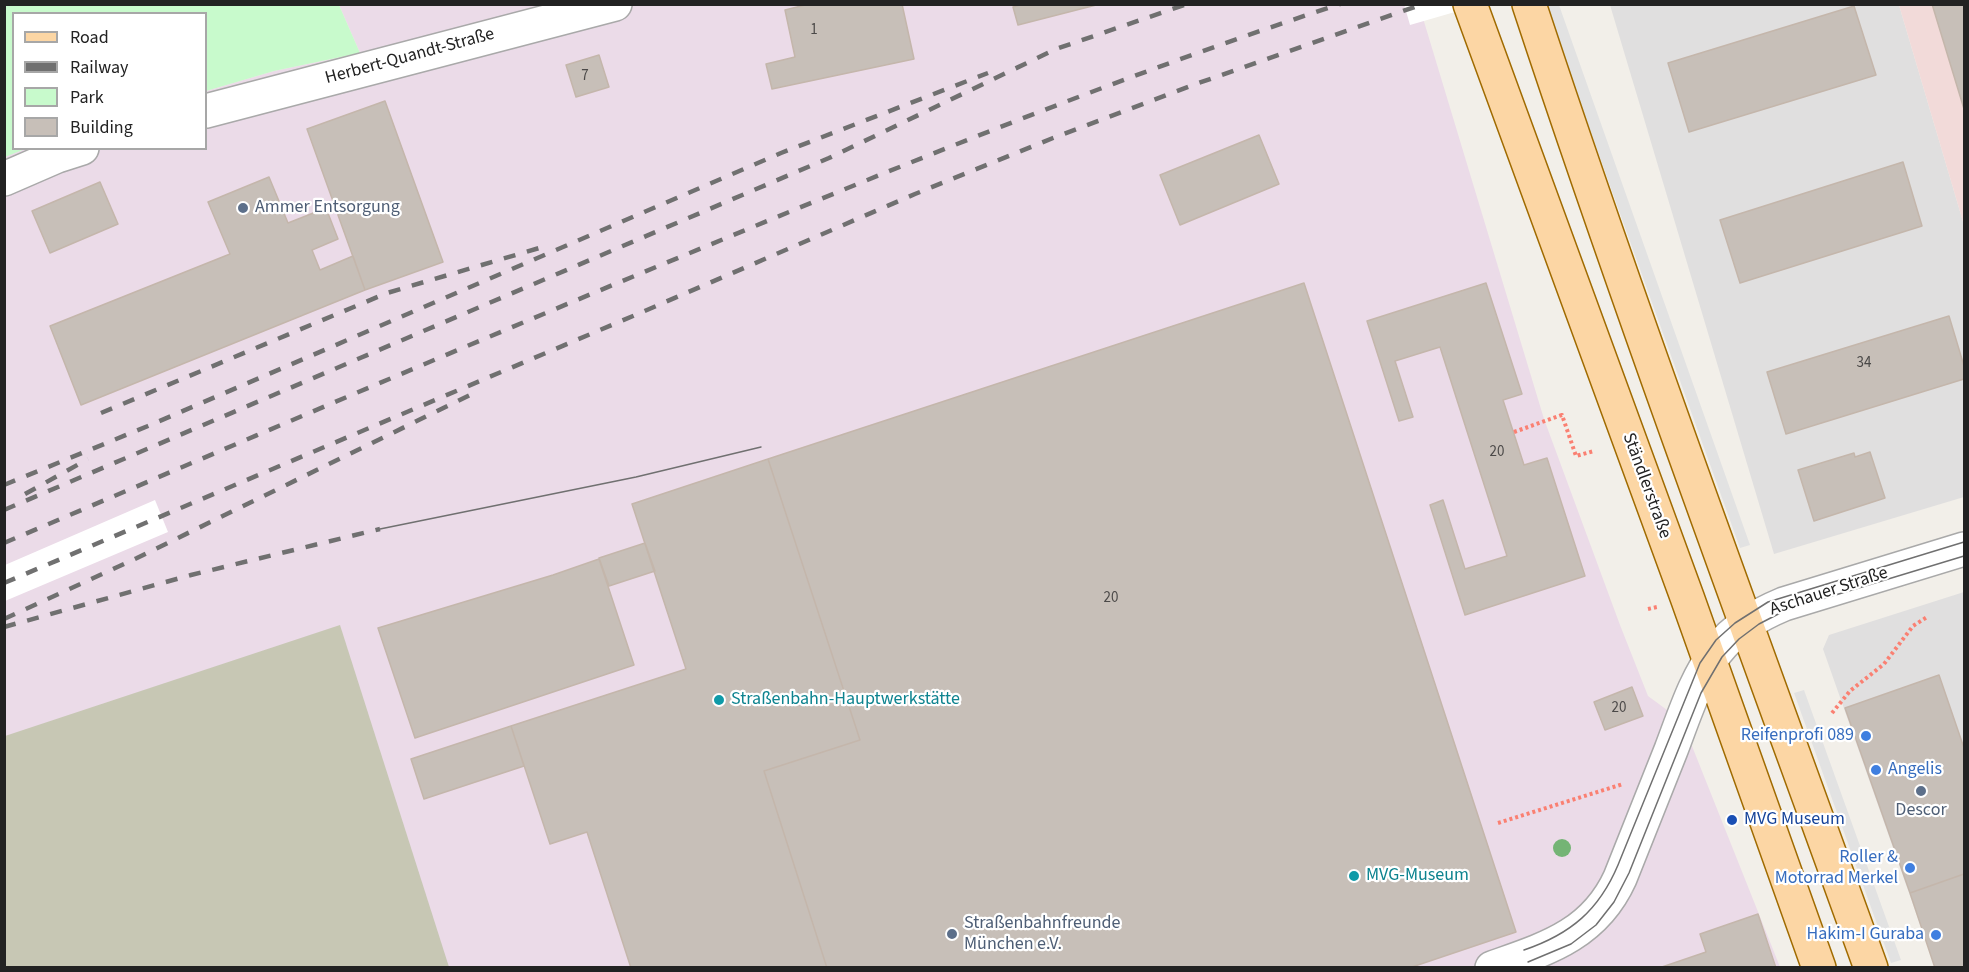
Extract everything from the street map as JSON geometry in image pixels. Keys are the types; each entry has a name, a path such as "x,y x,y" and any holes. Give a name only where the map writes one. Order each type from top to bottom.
{"main road":[{"name":"Ständlerstraße","path":"1470,4 1710,661 1819,968"},
{"path":"1529,4 1579,156 1871,968"}],"street":[{"name":"Herbert-Quandt-Straße","path":"207,111 536,14 615,4"},
{"path":"4,179 76,150"},
{"name":"Aschauer Straße","path":"1492,968 1567,938 1599,911 1616,886 1685,714 1710,661 1747,622 1784,604 1965,549"}],"path":[{"path":"1514,432 1562,415 1576,456 1593,451"},
{"path":"1832,713 1850,691 1884,664 1913,626 1927,617"},
{"path":"1498,824 1662,774"}],"shaded area":[{"path":"339,5 1419,5 1544,419 1620,625 1648,696 1682,721 1780,967 5,967 4,157 21,150 207,150 207,91 274,71 360,53"},
{"path":"1547,5 1559,5 1750,545 1740,548"},
{"path":"1610,5 1899,5 1964,225 1964,497 1774,554"},
{"path":"1899,5 1964,5 1964,225"},
{"path":"1964,592 1964,967 1935,967 1823,649 1829,635"},
{"path":"340,625 449,967 5,967 5,736"},
{"path":"1804,690 1901,960 1891,963 1794,693"}],"green space":[{"path":"5,4 339,5 360,53 274,71 207,91 207,12 12,12 12,150 22,150 5,157"}],"pier":[{"path":"1404,4 1479,5 1410,25"},
{"path":"155,500 168,532 5,601 5,565"}],"building":[{"path":"809,4 902,4 914,59 772,89 766,64 795,57 785,10"},
{"path":"1023,4 1100,4 1018,25 1013,7"},
{"path":"1932,4 1964,4 1964,109"},
{"path":"1854,6 1876,75 1689,132 1668,63"},
{"path":"599,55 609,87 576,97 566,65"},
{"path":"385,101 443,262 365,290 307,129"},
{"path":"1259,135 1279,184 1180,225 1160,175"},
{"path":"1903,162 1922,226 1740,283 1720,220"},
{"path":"269,177 288,223 326,208 338,239 312,250 320,270 353,256 365,290 81,405 50,326 230,254 208,202"},
{"path":"100,182 118,224 50,253 32,211"},
{"path":"1304,283 1516,932 1409,968 827,968 764,771 860,740 768,459"},
{"path":"1486,283 1522,394 1503,400 1524,465 1547,458 1585,576 1465,615 1430,505 1443,500 1465,569 1507,556 1440,347 1395,361 1413,417 1399,421 1367,321"},
{"path":"1949,316 1964,366 1964,379 1786,434 1767,372"},
{"path":"1870,452 1885,498 1814,521 1798,470 1854,453 1855,457"},
{"name":"Straßenbahn-Hauptwerkstätte","path":"768,459 860,740 764,771 827,968 631,968 587,832 550,844 511,726 686,669 632,504"},
{"path":"645,543 655,571 609,586 599,558"},
{"path":"599,559 634,665 415,738 378,628"},
{"path":"1939,675 1964,748 1964,874 1910,893 1845,708"},
{"path":"1632,687 1643,716 1605,730 1594,702"},
{"path":"511,726 524,766 424,799 411,759"},
{"path":"1964,874 1964,968 1935,968 1910,893"},
{"path":"1758,914 1776,968 1659,968 1706,952 1700,934"}],"tram line":[{"path":"380,529 636,477 761,447"},
{"path":"1524,950 1541,944 1569,928 1582,918 1602,895 1618,865 1700,663 1716,640 1735,623 1768,602 1964,542"},
{"path":"1528,962 1571,944 1596,925 1614,902 1629,873 1701,693 1722,657 1739,639 1759,624 1786,610 1964,556"}],"railway":[{"path":"4,510 829,158 1056,49 1187,4"},
{"path":"4,543 881,174 1109,85 1340,4"},
{"path":"4,583 915,194 1193,85 1423,4"},
{"path":"4,485 148,426 781,153 988,73"},
{"path":"101,413 387,293 546,246"},
{"path":"4,619 137,558 470,395"},
{"path":"25,494 88,459"},
{"path":"4,627 191,575 380,529"}],"place":[{"name":"Ammer Entsorgung","path":"243,208"},
{"name":"Straßenbahn-Hauptwerkstätte","path":"719,700"},
{"name":"Reifenprofi 089","path":"1866,736"},
{"name":"Angelis","path":"1876,770"},
{"name":"Descor","path":"1921,791"},
{"name":"MVG Museum","path":"1732,820"},
{"name":"Roller & Motorrad Merkel","path":"1910,868"},
{"name":"MVG-Museum","path":"1354,876"},
{"name":"Straßenbahnfreunde München e.V.","path":"952,934"},
{"name":"Hakim-I Guraba","path":"1936,935"}]}
